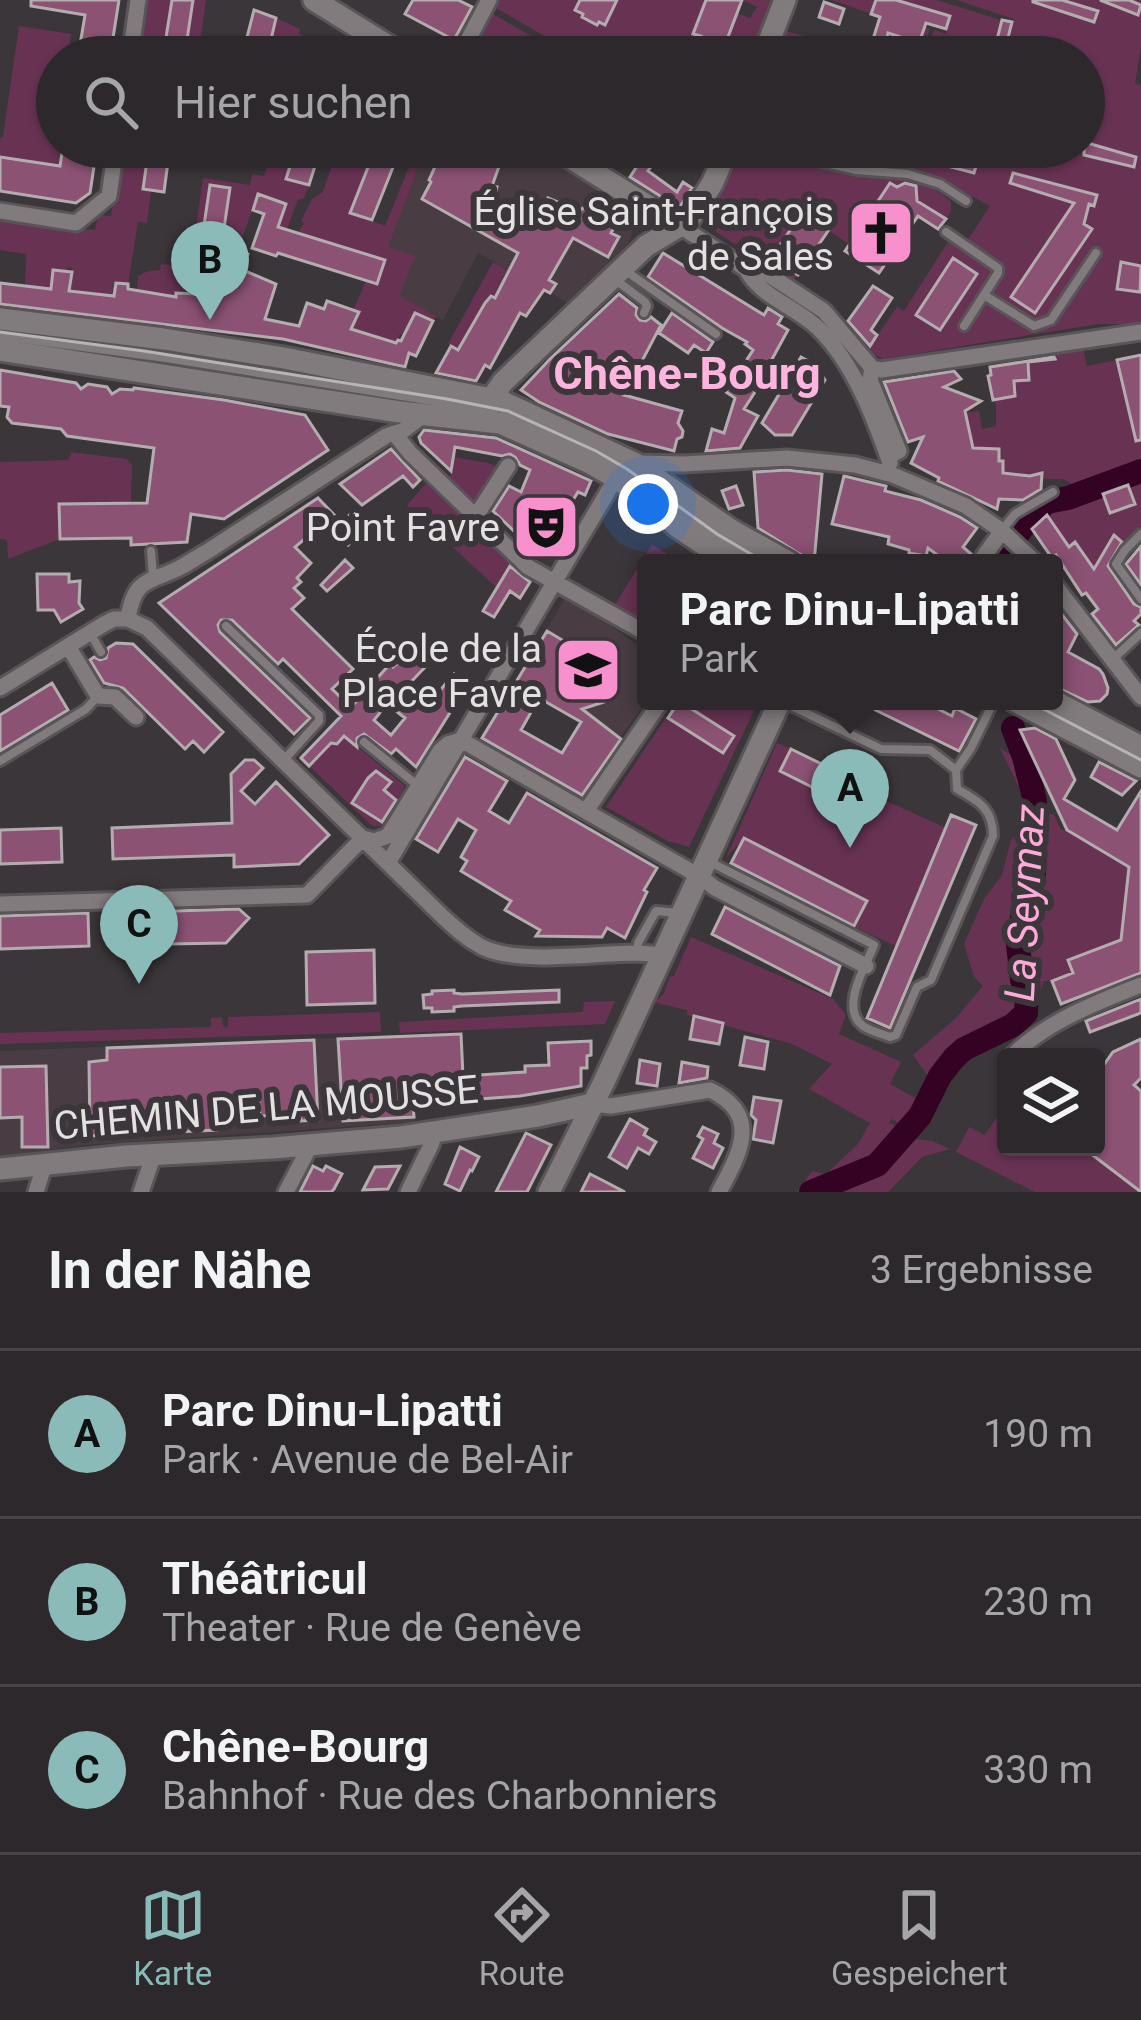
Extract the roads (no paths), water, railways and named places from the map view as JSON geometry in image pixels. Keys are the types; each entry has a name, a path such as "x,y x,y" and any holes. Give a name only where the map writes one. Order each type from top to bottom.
{"street":[{"path":"133,36 138,0"},
{"path":"314,0 372,36"},
{"path":"470,36 489,0"},
{"path":"771,36 785,0"},
{"path":"0,211 76,223 109,196 113,168"},
{"path":"587,168 746,269 752,281 817,326 854,376 893,476"},
{"path":"488,409 503,382 617,273 657,237 695,213 718,168"},
{"path":"746,269 760,269 824,311 872,368 881,370 1141,332"},
{"path":"0,319 284,358 488,409 531,413 625,471 676,492 774,554"},
{"path":"0,350 425,414 488,409"},
{"path":"872,368 870,380 899,451 888,457"},
{"path":"128,619 133,596 142,584 177,569 425,414"},
{"path":"394,433 528,567 637,628"},
{"path":"855,465 875,452 880,437"},
{"path":"625,471 787,458 855,465 966,506 1027,554"},
{"path":"676,492 684,464"},
{"path":"476,516 508,466"},
{"path":"625,471 646,499 718,554"},
{"path":"388,863 625,471"},
{"path":"989,554 1009,537"},
{"path":"1063,596 1140,693"},
{"path":"0,688 89,632 128,619 147,628 461,934 496,952 531,956 648,955"},
{"path":"68,646 98,696 115,697 136,717"},
{"path":"1063,706 1141,747"},
{"path":"586,812 655,710"},
{"path":"549,1192 592,1105 648,955 680,914 776,710"},
{"path":"1032,710 1141,767"},
{"path":"363,838 388,836 442,748 460,740"},
{"path":"460,740 586,812 703,868 715,888 866,966"},
{"path":"0,904 307,896 363,838"},
{"path":"1021,1048 1085,1007 1141,986"},
{"path":"592,1105 710,1090 722,1095 736,1109 742,1135 719,1192"},
{"name":"CHEMIN DE LA MOUSSE","path":"0,1169 432,1134 592,1105"},
{"name":"CHEMIN DE LA MOUSSE","path":"538,1116 581,1128"},
{"path":"408,1192 433,1142 432,1134"},
{"path":"286,1192 310,1145"},
{"path":"140,1192 154,1154"},
{"path":"36,1192 45,1163"}],"lane":[{"path":"848,168 908,173 940,184 966,201"},
{"path":"946,232 998,268 964,326"},
{"path":"984,296 1028,324 1043,325 1096,253"},
{"path":"617,273 645,302 644,313"},
{"path":"617,273 716,334"},
{"path":"0,336 488,409"},
{"path":"625,471 744,554"},
{"path":"1009,537 1015,514 1053,492"},
{"path":"1141,534 1116,564 1141,599"},
{"path":"151,550 154,577"},
{"path":"226,626 319,715 319,721 283,760"},
{"path":"89,632 101,652"},
{"path":"1112,660 1141,633"},
{"path":"0,761 86,709 98,696"},
{"path":"799,710 881,749 930,750 956,770"},
{"path":"866,966 852,1000 854,1015 861,1025 896,1035 916,987 931,980 993,836 988,810 956,789 956,770 990,710"},
{"path":"364,742 418,786"}],"waterway":[{"name":"La Seymaz","path":"1003,554 1047,502 1141,471"},
{"name":"La Seymaz","path":"811,1192 877,1165 920,1116 954,1058 1026,1013 1017,936 1034,875 1035,801 1013,728"}],"tram line":[{"path":"0,332 508,411 627,469 751,554"},
{"path":"1045,710 1141,760"}],"place":[{"name":"Église Saint-François de Sales","path":"881,233"},
{"name":"Théâtricul","path":"210,320"},
{"name":"Point Favre","path":"546,527"},
{"name":"École de la Place Favre","path":"588,670"},
{"name":"Parc Dinu-Lipatti","path":"850,848"},
{"name":"Chêne-Bourg","path":"139,984"}],"district":[{"name":"Chêne-Bourg","path":"687,373"}]}
